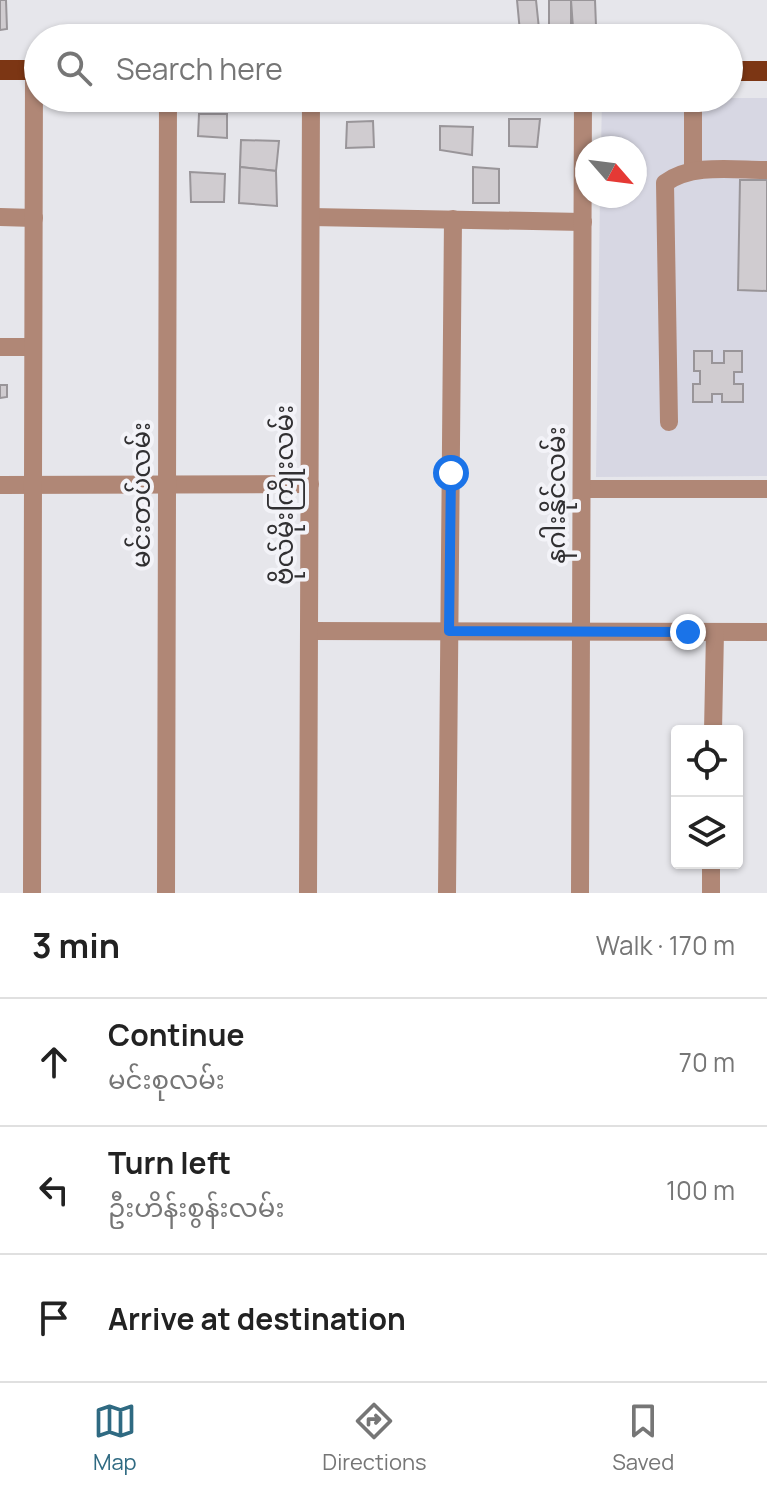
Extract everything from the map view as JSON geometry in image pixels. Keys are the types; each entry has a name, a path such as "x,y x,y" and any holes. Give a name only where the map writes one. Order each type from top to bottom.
{"main road":[{"path":"0,70 24,70"},
{"path":"743,71 767,71"}],"street":[{"path":"32,893 35,112"},
{"name":"မင်းတပ်လမ်း","path":"166,893 168,112"},
{"name":"ဗိုလ်မိုးကြိုးလမ်း","path":"308,893 311,112"},
{"name":"နဂါးနိုင်လမ်း","path":"580,893 583,112"},
{"path":"693,112 693,170"},
{"path":"669,422 665,183 693,170 767,170"},
{"path":"0,217 34,218"},
{"path":"311,217 583,222"},
{"path":"447,893 453,219"},
{"path":"0,347 33,347"},
{"path":"0,485 310,484"},
{"path":"582,489 767,489"},
{"path":"309,631 767,632"},
{"path":"713,725 715,632"},
{"path":"711,869 711,893"}],"shaded area":[{"path":"743,98 767,98 767,476 596,477 600,208 647,208 647,136 601,136 602,112 743,112"}],"building":[{"path":"0,0 6,0 7,29 0,30"},
{"path":"517,0 536,0 538,24 519,24"},
{"path":"549,0 571,0 571,24 549,24"},
{"path":"571,0 595,0 596,24 573,24"},
{"path":"199,114 227,114 227,138 198,136"},
{"path":"509,119 540,119 537,147 509,146"},
{"path":"373,121 374,147 346,148 347,122"},
{"path":"440,126 473,127 472,155 440,150"},
{"path":"241,140 279,141 276,171 240,167"},
{"path":"240,167 276,171 277,206 239,203"},
{"path":"473,167 499,169 499,203 473,203"},
{"path":"190,172 225,174 224,202 191,202"},
{"path":"740,180 767,180 767,291 738,290"},
{"path":"694,351 712,351 712,363 724,363 724,351 742,351 742,372 734,372 734,384 743,384 743,402 722,402 722,394 712,394 712,402 693,402 693,384 700,384 700,371 694,371"},
{"path":"0,385 7,385 7,397 0,398"}],"route":[{"path":"451,473 449,631 688,632"}]}
